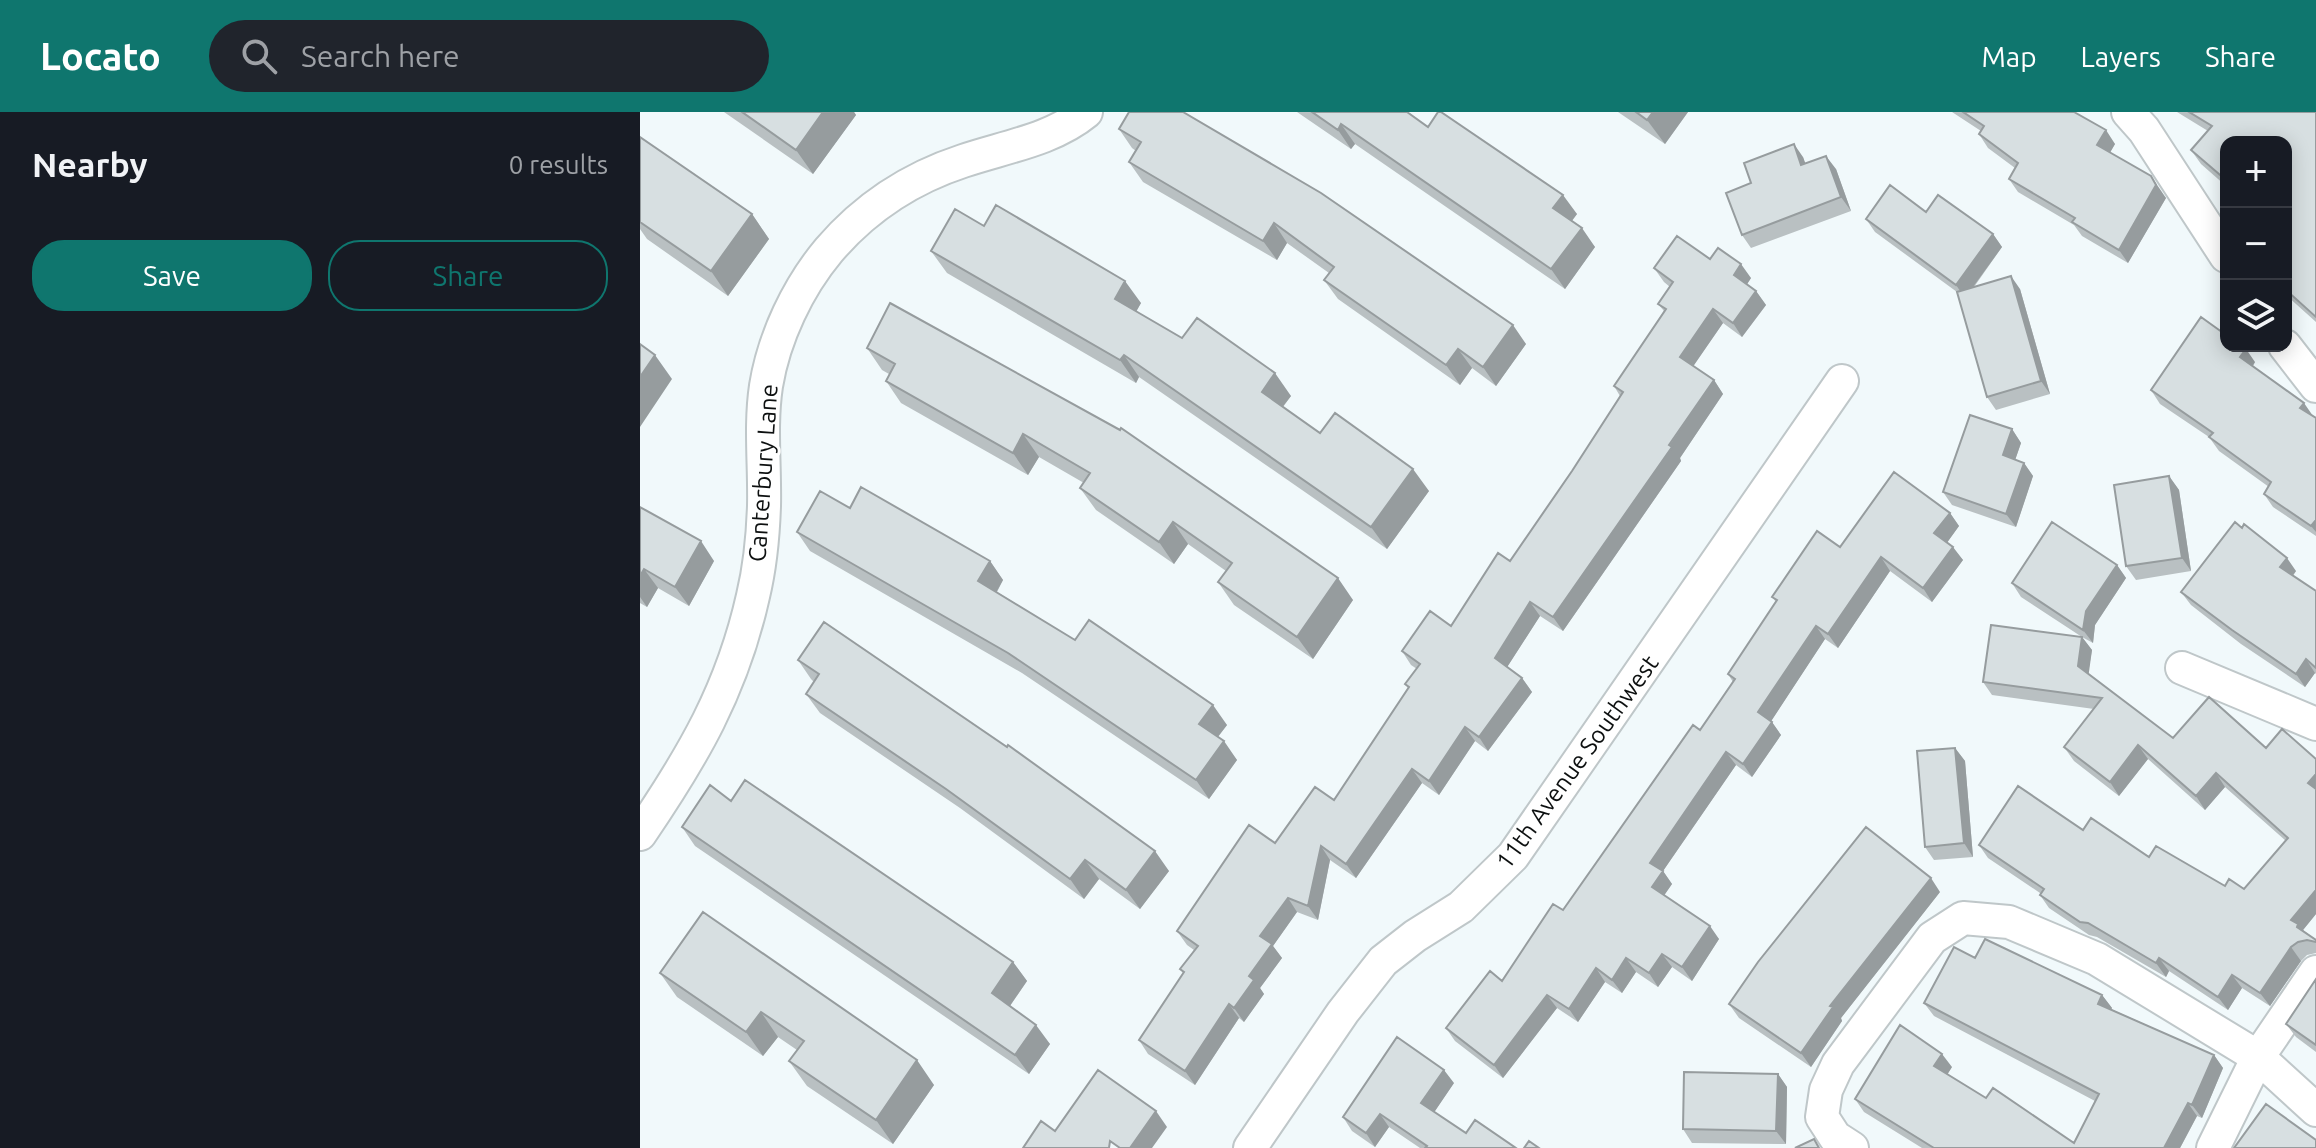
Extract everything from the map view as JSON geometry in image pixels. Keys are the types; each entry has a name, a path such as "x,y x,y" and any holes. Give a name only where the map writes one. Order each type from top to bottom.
{"street":[{"name":"Canterbury Lane","path":"640,834 700,741 717,708 739,646 753,596 761,547 766,386 776,347 806,282 829,251 858,221 909,184 936,171 1039,137 1063,127 1086,112"},
{"path":"2128,112 2144,130 2220,247"},
{"path":"2290,352 2316,386"},
{"name":"11th Avenue Southwest","path":"1250,1148 1343,1012 1383,961 1461,907 1513,856 1842,381"},
{"path":"2182,668 2316,724"},
{"path":"1852,1148 1835,1137 1822,1117 1826,1090 1838,1064 1932,938 1963,918 2009,922 2097,959 2258,1057 2316,1110"},
{"path":"2213,1148 2258,1057 2316,972"}],"building":[{"path":"742,112 823,112 796,150"},
{"path":"1129,112 1183,112 1321,193 1513,325 1483,367 1458,349 1446,365 1324,280 1334,267 1274,223 1263,241 1129,162 1141,142 1119,129"},
{"path":"1312,112 1407,112 1428,127 1441,112 1563,195 1553,208 1582,228 1551,269 1341,124 1338,130"},
{"path":"1636,112 1653,112 1647,120"},
{"path":"1963,112 2074,112 2106,130 2097,145 2151,176 2156,185 2119,250 2072,222 2075,218 2009,179 2018,163 1979,134 1984,126"},
{"path":"2189,112 2316,112 2316,317 2292,295 2292,136 2220,136 2220,175 2191,150 2212,126"},
{"path":"640,137 752,214 711,271 640,222"},
{"path":"1794,144 1801,165 1826,156 1841,197 1742,235 1726,193 1751,183 1744,163"},
{"path":"1890,185 1926,212 1938,195 1993,234 1956,285 1866,219"},
{"path":"996,205 1125,281 1115,299 1182,338 1197,318 1275,373 1262,392 1320,433 1335,413 1413,469 1371,527 1124,355 1120,360 931,251 955,209 984,226"},
{"path":"1677,236 1710,259 1718,248 1741,264 1734,275 1756,291 1733,323 1713,309 1680,357 1714,380 1669,445 1672,447 1553,617 1530,602 1495,658 1522,678 1479,737 1465,727 1429,781 1412,769 1346,864 1321,846 1308,906 1288,898 1260,936 1272,944 1249,976 1254,980 1234,1008 1229,1004 1185,1071 1139,1040 1184,972 1180,969 1198,946 1177,931 1249,825 1275,843 1315,787 1334,800 1409,687 1405,684 1420,664 1402,651 1430,611 1451,626 1498,553 1510,561 1623,392 1614,386 1666,309 1658,304 1673,282 1654,268"},
{"path":"2011,276 2041,381 1987,397 1957,292"},
{"path":"890,303 1121,428 1338,578 1297,637 1218,582 1232,563 1173,522 1159,542 1080,488 1090,473 1023,434 1013,453 886,381 895,364 867,348"},
{"path":"2201,317 2220,331 2220,352 2244,352 2240,357 2304,403 2300,408 2316,418 2316,520 2311,526 2264,494 2271,482 2209,437 2213,433 2151,390"},
{"path":"640,344 655,355 640,377"},
{"path":"1970,415 2012,429 2003,455 2024,463 2006,514 1943,492"},
{"path":"1894,472 1950,513 1934,533 1953,547 1923,588 1881,557 1828,634 1816,626 1758,712 1772,722 1743,764 1726,752 1650,863 1663,871 1652,887 1710,926 1682,967 1662,954 1649,973 1626,958 1612,980 1596,968 1569,1009 1547,995 1494,1065 1446,1028 1490,971 1502,981 1553,904 1563,910 1693,725 1700,730 1735,679 1728,674 1777,600 1772,597 1817,531 1840,547"},
{"path":"2169,476 2182,558 2126,566 2114,485"},
{"path":"861,487 990,561 978,581 1075,640 1089,620 1213,705 1199,724 1224,741 1196,780 1008,653 797,532 820,491 850,508"},
{"path":"640,507 701,541 675,587 644,569 640,576"},
{"path":"2052,522 2117,565 2086,611 2083,630 2012,583"},
{"path":"2235,522 2242,528 2244,524 2287,558 2280,567 2316,591 2316,668 2306,659 2296,674 2181,592"},
{"path":"824,622 1008,745 1155,851 1126,890 1085,860 1070,879 946,789 806,694 819,674 798,660"},
{"path":"1991,625 2082,637 2078,666 2173,738 2209,697 2266,748 2282,729 2316,759 2316,774 2308,783 2316,789 2316,890 2291,920 2316,942 2307,940 2291,947 2260,993 2232,975 2218,997 2159,958 2156,963 2088,923 2080,922 2040,895 2044,889 1979,845 2018,786 2083,830 2091,818 2149,857 2156,846 2225,886 2229,879 2244,889 2288,838 2216,773 2196,796 2138,745 2110,782 2064,747 2102,698 1983,682"},
{"path":"1955,748 1964,843 1925,847 1917,751"},
{"path":"745,780 1013,962 992,993 1036,1025 1015,1055 682,827 710,785 731,801"},
{"path":"1866,827 1931,878 1830,1006 1833,1007 1801,1053 1729,1004 1758,962"},
{"path":"703,912 917,1060 876,1120 789,1061 804,1041 761,1012 746,1032 660,973"},
{"path":"1985,939 2102,995 2098,1004 2214,1055 2192,1105 2188,1103 2164,1148 1934,1148 1855,1099 1900,1025 1942,1054 1934,1066 1986,1098 1993,1088 2074,1143 2099,1094 1924,1003 1954,947 1975,958"},
{"path":"2316,979 2316,1045 2286,1024"},
{"path":"1397,1037 1444,1070 1421,1103 1466,1133 1475,1120 1516,1148 1425,1148 1427,1146 1380,1114 1366,1133 1343,1117"},
{"path":"1098,1070 1156,1111 1130,1148 1120,1148 1110,1141 1109,1148 1023,1148 1041,1121 1055,1131"},
{"path":"1684,1072 1778,1074 1776,1131 1683,1129"},
{"path":"2266,1104 2316,1140 2316,1148 2234,1148"},
{"path":"1814,1139 1819,1148 1795,1148"},
{"path":"1529,1141 1539,1148 1524,1148"}]}
